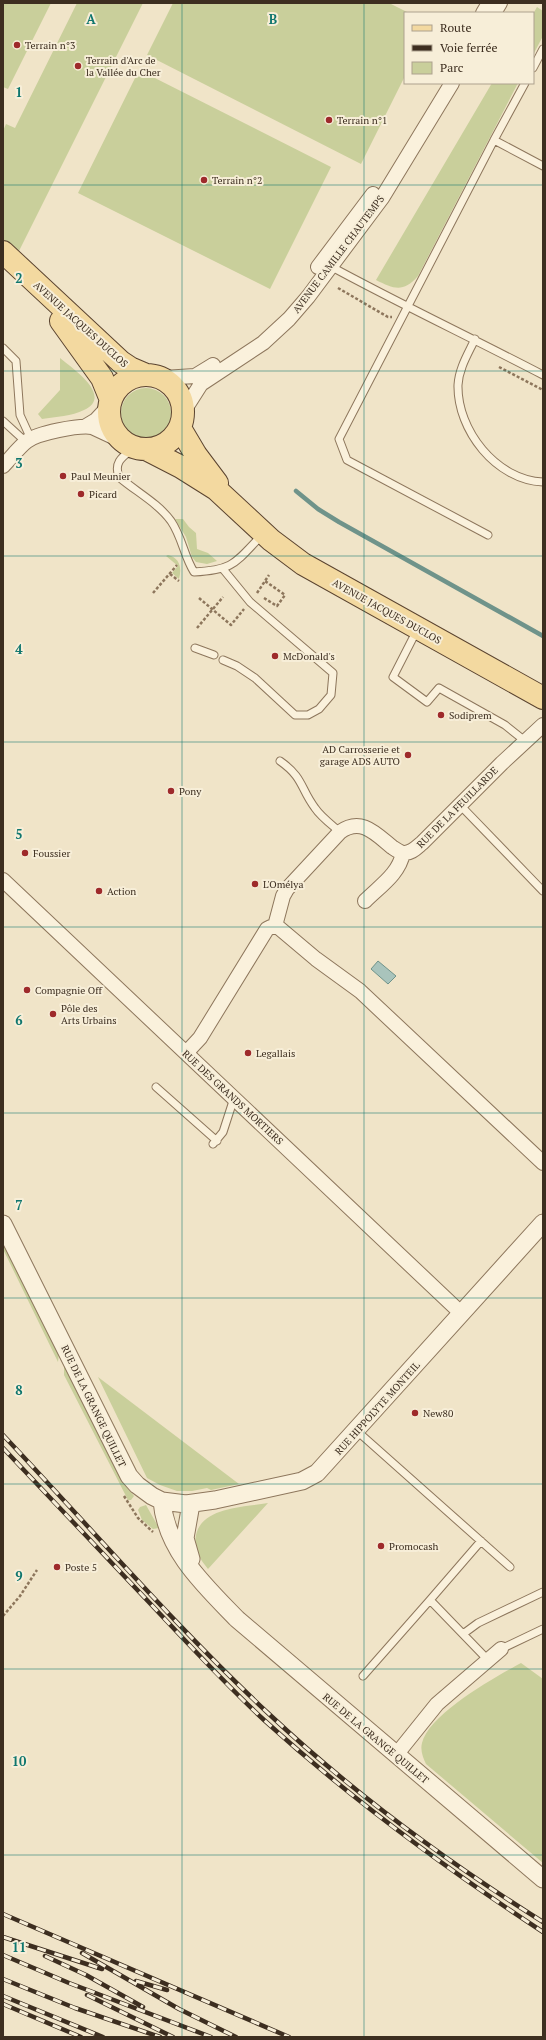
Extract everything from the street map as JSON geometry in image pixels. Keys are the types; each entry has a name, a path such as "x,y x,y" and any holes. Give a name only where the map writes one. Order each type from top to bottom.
{"main road":[{"name":"AVENUE JACQUES DUCLOS","path":"3,252 121,362 130,368 153,376"},
{"name":"AVENUE JACQUES DUCLOS","path":"3,256 70,332 102,378 110,403"},
{"path":"153,376 175,387 183,405 181,423 166,444 156,448 135,446 117,435 109,416 110,403 117,388 127,379 153,376"},
{"name":"AVENUE JACQUES DUCLOS","path":"181,423 206,470 241,512"},
{"name":"AVENUE JACQUES DUCLOS","path":"135,446 181,467 216,489 264,534 303,564 543,698"}],"street":[{"path":"484,12 489,3"},
{"path":"495,12 500,3"},
{"name":"AVENUE CAMILLE CHAUTEMPS","path":"181,423 187,406 201,384 250,353 274,334 308,297 326,264 378,186 440,84"},
{"name":"AVENUE CAMILLE CHAUTEMPS","path":"153,376 195,376 255,338 326,264 382,198 451,84"},
{"path":"3,466 29,441 86,426 96,420 110,403"},
{"path":"86,426 99,429 135,446"},
{"name":"RUE DE LA FEUILLARDE","path":"403,853 415,849 422,843 543,725"},
{"path":"275,926 282,896 287,888 340,832 347,827 361,826 373,832 398,851 403,853 401,863 394,873 365,901"},
{"name":"RUE DES GRANDS MORTIERS","path":"3,880 462,1314"},
{"path":"186,1053 200,1038 264,933 271,927 275,926"},
{"path":"275,926 286,933 316,959 360,991 543,1163"},
{"name":"RUE HIPPOLYTE MONTEIL","path":"162,1501 191,1504 215,1500 310,1478 325,1466 357,1431 543,1223"},
{"name":"RUE DE LA GRANGE QUILLET","path":"3,1224 123,1467 137,1485 162,1501 163,1517 176,1546 186,1563 237,1619 543,1879"},
{"name":"RUE DE LA GRANGE QUILLET","path":"191,1504 185,1530 186,1546 192,1562 212,1593"},
{"path":"396,1755 437,1704 501,1649"}],"lane":[{"path":"534,66 543,49"},
{"path":"488,535 347,460 339,439 524,84"},
{"path":"494,140 543,166"},
{"path":"326,264 407,308 475,339 543,375"},
{"path":"475,339 461,366 458,385 461,406 470,429 479,446 506,470 526,478 543,482"},
{"path":"3,348 16,361 20,415 29,441"},
{"path":"3,421 29,441"},
{"path":"135,446 118,461 116,469 118,477 161,510 171,521 180,536 188,563 194,572 223,570 235,563 264,534"},
{"path":"223,570 250,602 333,672 331,695 319,709 308,715 295,715 255,678 237,666 223,660"},
{"path":"418,628 393,677 427,702 440,688 505,725 525,741"},
{"path":"196,648 214,655"},
{"path":"280,761 293,770 303,784 315,808 340,832"},
{"path":"460,805 543,891"},
{"path":"156,1087 215,1143 223,1132 234,1098"},
{"path":"357,1431 510,1568"},
{"path":"363,1676 481,1541"},
{"path":"463,1634 478,1623 543,1592"},
{"path":"430,1600 488,1660"},
{"path":"501,1649 543,1629"}],"path":[{"path":"338,288 388,317 402,318"},
{"path":"495,364 543,390"},
{"path":"153,593 177,565"},
{"path":"170,574 179,581"},
{"path":"261,586 269,575"},
{"path":"257,593 277,606 285,594 265,581"},
{"path":"197,628 223,597"},
{"path":"199,598 231,625 250,602"},
{"path":"3,1616 20,1596 37,1570"}],"green space":[{"name":"Terrain n°3","path":"3,3 51,3 8,89 3,87"},
{"name":"Terrain d'Arc de la Vallée du Cher","path":"77,3 143,3 18,253 3,239 3,131 6,124 15,128"},
{"name":"Terrain n°1","path":"173,3 389,3 407,12 404,12 404,78 361,164 147,55"},
{"path":"537,7 543,11 543,36 534,53 534,12"},
{"name":"Terrain n°2","path":"139,70 331,167 270,289 78,193"},
{"path":"491,84 517,84 418,276 408,285 398,288 388,286 376,280"},
{"path":"60,358 88,382 95,397 92,404 84,410 74,414 42,419 38,414 60,390"},
{"path":"146,388 156,390 164,395 169,403 171,413 169,423 164,431 156,436 146,438 136,436 128,431 123,423 121,413 123,403 128,395 136,390"},
{"path":"175,519 183,519 196,533 197,549 208,553 217,561 207,564 196,562 192,557 186,537"},
{"path":"166,556 172,556 178,561 180,567 179,579 172,573 178,566"},
{"path":"3,1239 59,1353 58,1362 3,1249"},
{"path":"64,1364 112,1462 125,1485 134,1496 131,1500 128,1500 64,1375"},
{"path":"98,1377 239,1484 211,1490 207,1488 192,1491 177,1491 160,1485 147,1478"},
{"path":"268,1503 208,1569 200,1558 195,1545 196,1535 200,1526 206,1519 225,1510"},
{"path":"146,1505 159,1528 153,1529 142,1520 138,1510 140,1507"},
{"path":"521,1663 543,1679 543,1863 426,1764 421,1746 427,1732 437,1720 464,1697"}],"water":[{"path":"378,961 396,976 388,984 371,969"}],"waterway":[{"path":"296,491 318,509 339,522 543,636"}],"railway":[{"path":"3,1435 167,1612 234,1681 301,1743 401,1825 471,1875 543,1922"},
{"path":"3,1448 203,1659 264,1720 297,1749 399,1832 470,1883 543,1932"},
{"path":"3,1914 289,2037"},
{"path":"3,1937 102,1969"},
{"path":"82,1953 179,2009 236,2037"},
{"path":"3,1955 69,1983 211,2037"},
{"path":"45,1956 86,1975 143,2007"},
{"path":"3,1979 75,2008 160,2037"},
{"path":"136,1981 167,1990"},
{"path":"87,1995 173,2037"},
{"path":"3,1996 103,2037"},
{"path":"3,2004 81,2037"}],"place":[{"name":"Terrain n°3","path":"17,45"},
{"name":"Terrain d'Arc de la Vallée du Cher","path":"78,66"},
{"name":"Terrain n°1","path":"329,120"},
{"name":"Terrain n°2","path":"204,180"},
{"name":"Paul Meunier","path":"63,476"},
{"name":"Picard","path":"81,494"},
{"name":"McDonald's","path":"275,656"},
{"name":"Sodiprem","path":"441,715"},
{"name":"AD Carrosserie et garage ADS AUTO","path":"408,755"},
{"name":"Pony","path":"171,791"},
{"name":"Foussier","path":"25,853"},
{"name":"L'Omélya","path":"255,884"},
{"name":"Action","path":"99,891"},
{"name":"Compagnie Off","path":"27,990"},
{"name":"Pôle des Arts Urbains","path":"53,1014"},
{"name":"Legallais","path":"248,1053"},
{"name":"New80","path":"415,1413"},
{"name":"Promocash","path":"381,1546"},
{"name":"Poste 5","path":"57,1567"}]}
